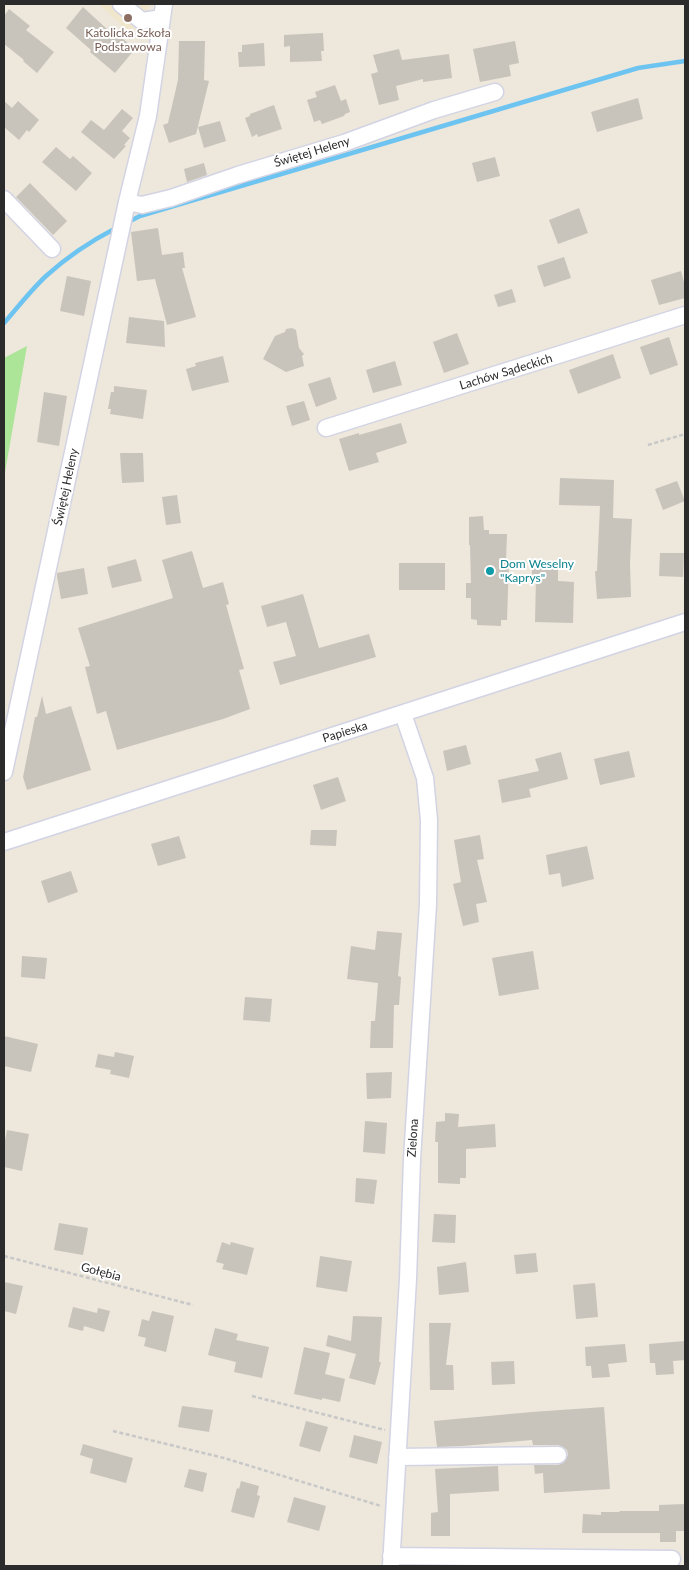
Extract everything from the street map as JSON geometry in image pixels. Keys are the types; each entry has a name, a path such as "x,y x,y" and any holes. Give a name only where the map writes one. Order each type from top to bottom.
{"street":[{"path":"121,4 142,20 163,11"},
{"name":"Świętej Heleny","path":"4,772 126,206 148,116 163,11"},
{"name":"Świętej Heleny","path":"126,206 142,205 171,198 238,175 344,143 434,110 495,92"},
{"path":"4,200 52,249"},
{"name":"Lachów Sądeckich","path":"326,428 685,315"},
{"name":"Papieska","path":"4,842 685,622"},
{"name":"Zielona","path":"391,1561 408,1280 412,1159 428,904 429,820 425,778 403,714"},
{"path":"397,1457 558,1455"},
{"path":"391,1561 672,1559"}],"path":[{"path":"648,445 685,434"},
{"name":"Gołębia","path":"4,1256 193,1305"},
{"path":"252,1396 398,1433"},
{"path":"113,1431 224,1458 394,1510"}],"shaded area":[{"name":"Katolicka Szkoła Podstawowa","path":"99,4 151,4 130,33"}],"green space":[{"path":"27,346 4,478 4,358"}],"building":[{"path":"83,7 108,30 110,28 135,49 115,73 66,28"},
{"path":"9,9 30,26 26,30 54,52 37,73 4,44 4,16"},
{"path":"323,33 324,51 321,51 322,61 290,62 290,46 284,47 284,35"},
{"path":"179,41 205,41 204,80 209,81 196,134 169,143 163,125 168,123 178,80"},
{"path":"515,41 519,63 509,65 511,76 480,82 473,49"},
{"path":"264,43 265,66 239,67 238,52 242,52 242,45"},
{"path":"399,49 402,60 449,54 452,78 423,82 423,79 396,86 399,100 379,105 371,74 378,72 373,55"},
{"path":"335,85 341,101 346,99 350,112 322,124 320,120 314,122 307,100 317,97 315,92"},
{"path":"638,98 643,119 597,132 591,112"},
{"path":"4,101 12,108 18,101 39,120 19,140 4,127"},
{"path":"274,105 282,129 258,137 257,134 252,137 245,118 250,116 250,114"},
{"path":"122,109 133,118 122,131 130,138 124,145 126,146 114,159 81,132 91,120 104,130"},
{"path":"220,121 226,141 204,148 198,127"},
{"path":"56,147 70,159 73,156 92,173 76,191 42,162"},
{"path":"495,157 500,176 477,182 472,163"},
{"path":"204,163 207,175 187,182 184,169"},
{"path":"30,183 67,221 53,235 16,197"},
{"path":"579,208 588,233 558,244 549,220"},
{"path":"158,228 162,255 183,252 185,268 182,268 196,317 167,325 155,279 137,281 131,232"},
{"path":"564,257 571,278 544,287 537,266"},
{"path":"681,271 685,286 685,298 659,305 651,280"},
{"path":"67,276 91,281 84,316 60,311"},
{"path":"512,289 516,302 498,307 494,295"},
{"path":"129,317 164,321 165,347 126,343"},
{"path":"292,328 296,330 299,348 304,354 302,356 304,366 286,372 263,359 275,336 285,332 286,329"},
{"path":"457,333 469,364 444,373 433,342"},
{"path":"669,337 678,365 650,375 640,347"},
{"path":"613,354 621,378 578,394 569,370"},
{"path":"223,356 229,382 192,391 186,369 196,366 195,363"},
{"path":"395,361 402,385 373,393 366,370"},
{"path":"330,377 337,399 316,407 308,384"},
{"path":"114,386 147,390 143,419 110,414 111,409 108,409 111,392 114,392"},
{"path":"44,392 67,396 59,446 37,442"},
{"path":"304,401 310,420 292,426 286,406"},
{"path":"401,423 407,443 376,453 379,462 349,471 339,439"},
{"path":"120,453 143,453 144,482 122,483"},
{"path":"560,478 614,480 613,518 632,519 631,597 597,599 595,571 597,571 600,506 559,505"},
{"path":"677,481 685,501 663,510 655,489"},
{"path":"177,495 181,523 166,525 162,497"},
{"name":"Dom Weselny \"Kaprys\"","path":"483,516 484,530 489,530 489,534 507,534 506,560 509,560 507,620 501,620 501,626 477,625 477,620 471,619 471,598 466,598 466,583 471,583 469,517"},
{"path":"192,551 203,588 223,582 229,604 226,605 244,669 239,670 250,709 223,719 117,750 106,711 97,714 85,667 90,666 78,628 173,598 162,560"},
{"path":"660,553 684,553 683,577 659,576"},
{"path":"136,559 142,581 112,588 107,567"},
{"path":"399,563 445,563 445,590 399,590"},
{"path":"532,566 558,566 558,581 574,582 573,623 535,622 536,578 532,578"},
{"path":"84,568 88,594 61,599 57,573"},
{"path":"303,594 319,648 369,634 376,657 280,685 273,662 296,656 286,622 267,627 261,606"},
{"path":"42,696 46,714 71,706 91,770 27,790 23,777 35,717 37,717"},
{"path":"466,745 471,764 447,771 443,751"},
{"path":"629,751 635,777 600,785 594,759"},
{"path":"561,752 568,779 529,789 531,797 502,803 498,780 539,771 535,759"},
{"path":"338,777 346,801 321,810 313,785"},
{"path":"311,830 337,830 336,846 310,845"},
{"path":"480,835 484,859 477,860 487,902 476,904 479,922 463,926 453,884 461,882 454,840"},
{"path":"179,836 186,858 158,866 151,844"},
{"path":"587,846 594,879 562,887 560,873 549,875 546,855"},
{"path":"71,871 78,892 48,903 41,881"},
{"path":"377,931 402,933 398,976 401,977 399,1005 394,1005 393,1048 370,1048 371,1021 375,1021 378,983 347,979 351,946 375,950"},
{"path":"533,951 539,989 499,996 492,958"},
{"path":"22,956 47,958 45,979 21,977"},
{"path":"245,997 272,999 270,1022 243,1020"},
{"path":"4,1036 38,1044 31,1072 4,1066"},
{"path":"115,1052 134,1056 129,1078 110,1074 111,1070 95,1067 98,1054 114,1057"},
{"path":"392,1072 391,1098 367,1099 366,1073"},
{"path":"445,1113 459,1114 458,1127 495,1124 496,1147 466,1149 466,1178 460,1178 460,1184 438,1183 438,1142 435,1142 436,1122 445,1121"},
{"path":"365,1121 387,1123 385,1154 363,1152"},
{"path":"7,1130 29,1134 22,1171 4,1167 4,1146"},
{"path":"356,1178 377,1180 374,1204 355,1202"},
{"path":"434,1214 456,1215 455,1243 432,1242"},
{"path":"59,1223 88,1228 83,1255 54,1250"},
{"path":"222,1242 230,1245 231,1242 254,1248 247,1275 222,1269 224,1264 216,1262"},
{"path":"536,1253 538,1272 516,1274 514,1255"},
{"path":"320,1256 352,1261 347,1292 316,1287"},
{"path":"466,1262 469,1292 439,1295 437,1267"},
{"path":"4,1282 23,1286 16,1314 4,1311"},
{"path":"595,1283 598,1317 576,1319 573,1285"},
{"path":"73,1307 97,1313 98,1308 110,1311 104,1332 84,1326 83,1331 68,1327"},
{"path":"152,1311 174,1316 166,1352 144,1346 146,1338 138,1336 142,1319 149,1321"},
{"path":"353,1316 382,1317 379,1362 381,1362 375,1385 349,1378 356,1354 326,1346 328,1335 351,1341"},
{"path":"429,1323 451,1323 446,1365 453,1365 454,1390 430,1390"},
{"path":"215,1328 238,1334 236,1340 269,1347 262,1378 234,1372 236,1362 208,1355"},
{"path":"685,1341 685,1360 673,1361 674,1374 656,1375 655,1363 650,1363 649,1344"},
{"path":"625,1344 627,1362 608,1364 610,1377 592,1378 591,1366 586,1366 585,1347"},
{"path":"304,1347 330,1353 325,1374 345,1379 340,1402 294,1394"},
{"path":"514,1361 515,1384 492,1385 491,1362"},
{"path":"182,1406 213,1410 209,1432 178,1427"},
{"path":"604,1407 610,1489 544,1493 543,1473 535,1474 534,1465 558,1465 563,1463 568,1455 567,1450 558,1445 533,1445 532,1440 437,1447 434,1421"},
{"path":"306,1421 328,1427 320,1452 299,1446"},
{"path":"354,1435 382,1442 377,1464 349,1457"},
{"path":"83,1444 133,1458 126,1483 90,1473 93,1459 80,1455"},
{"path":"498,1466 499,1491 450,1494 450,1536 431,1536 431,1513 438,1512 435,1469"},
{"path":"189,1469 207,1473 203,1492 184,1487"},
{"path":"241,1481 259,1486 257,1495 260,1496 254,1518 231,1512 237,1488 239,1489"},
{"path":"294,1497 326,1506 319,1531 287,1522"},
{"path":"685,1504 685,1531 676,1531 676,1542 660,1542 660,1533 582,1533 583,1514 601,1515 601,1512 659,1511 659,1505"}],"waterway":[{"path":"128,222 140,216 638,68 685,61"},
{"path":"4,323 35,287 54,269 97,238 116,228"}],"place":[{"name":"Katolicka Szkoła Podstawowa","path":"128,18"},
{"name":"Dom Weselny \"Kaprys\"","path":"490,571"}]}
